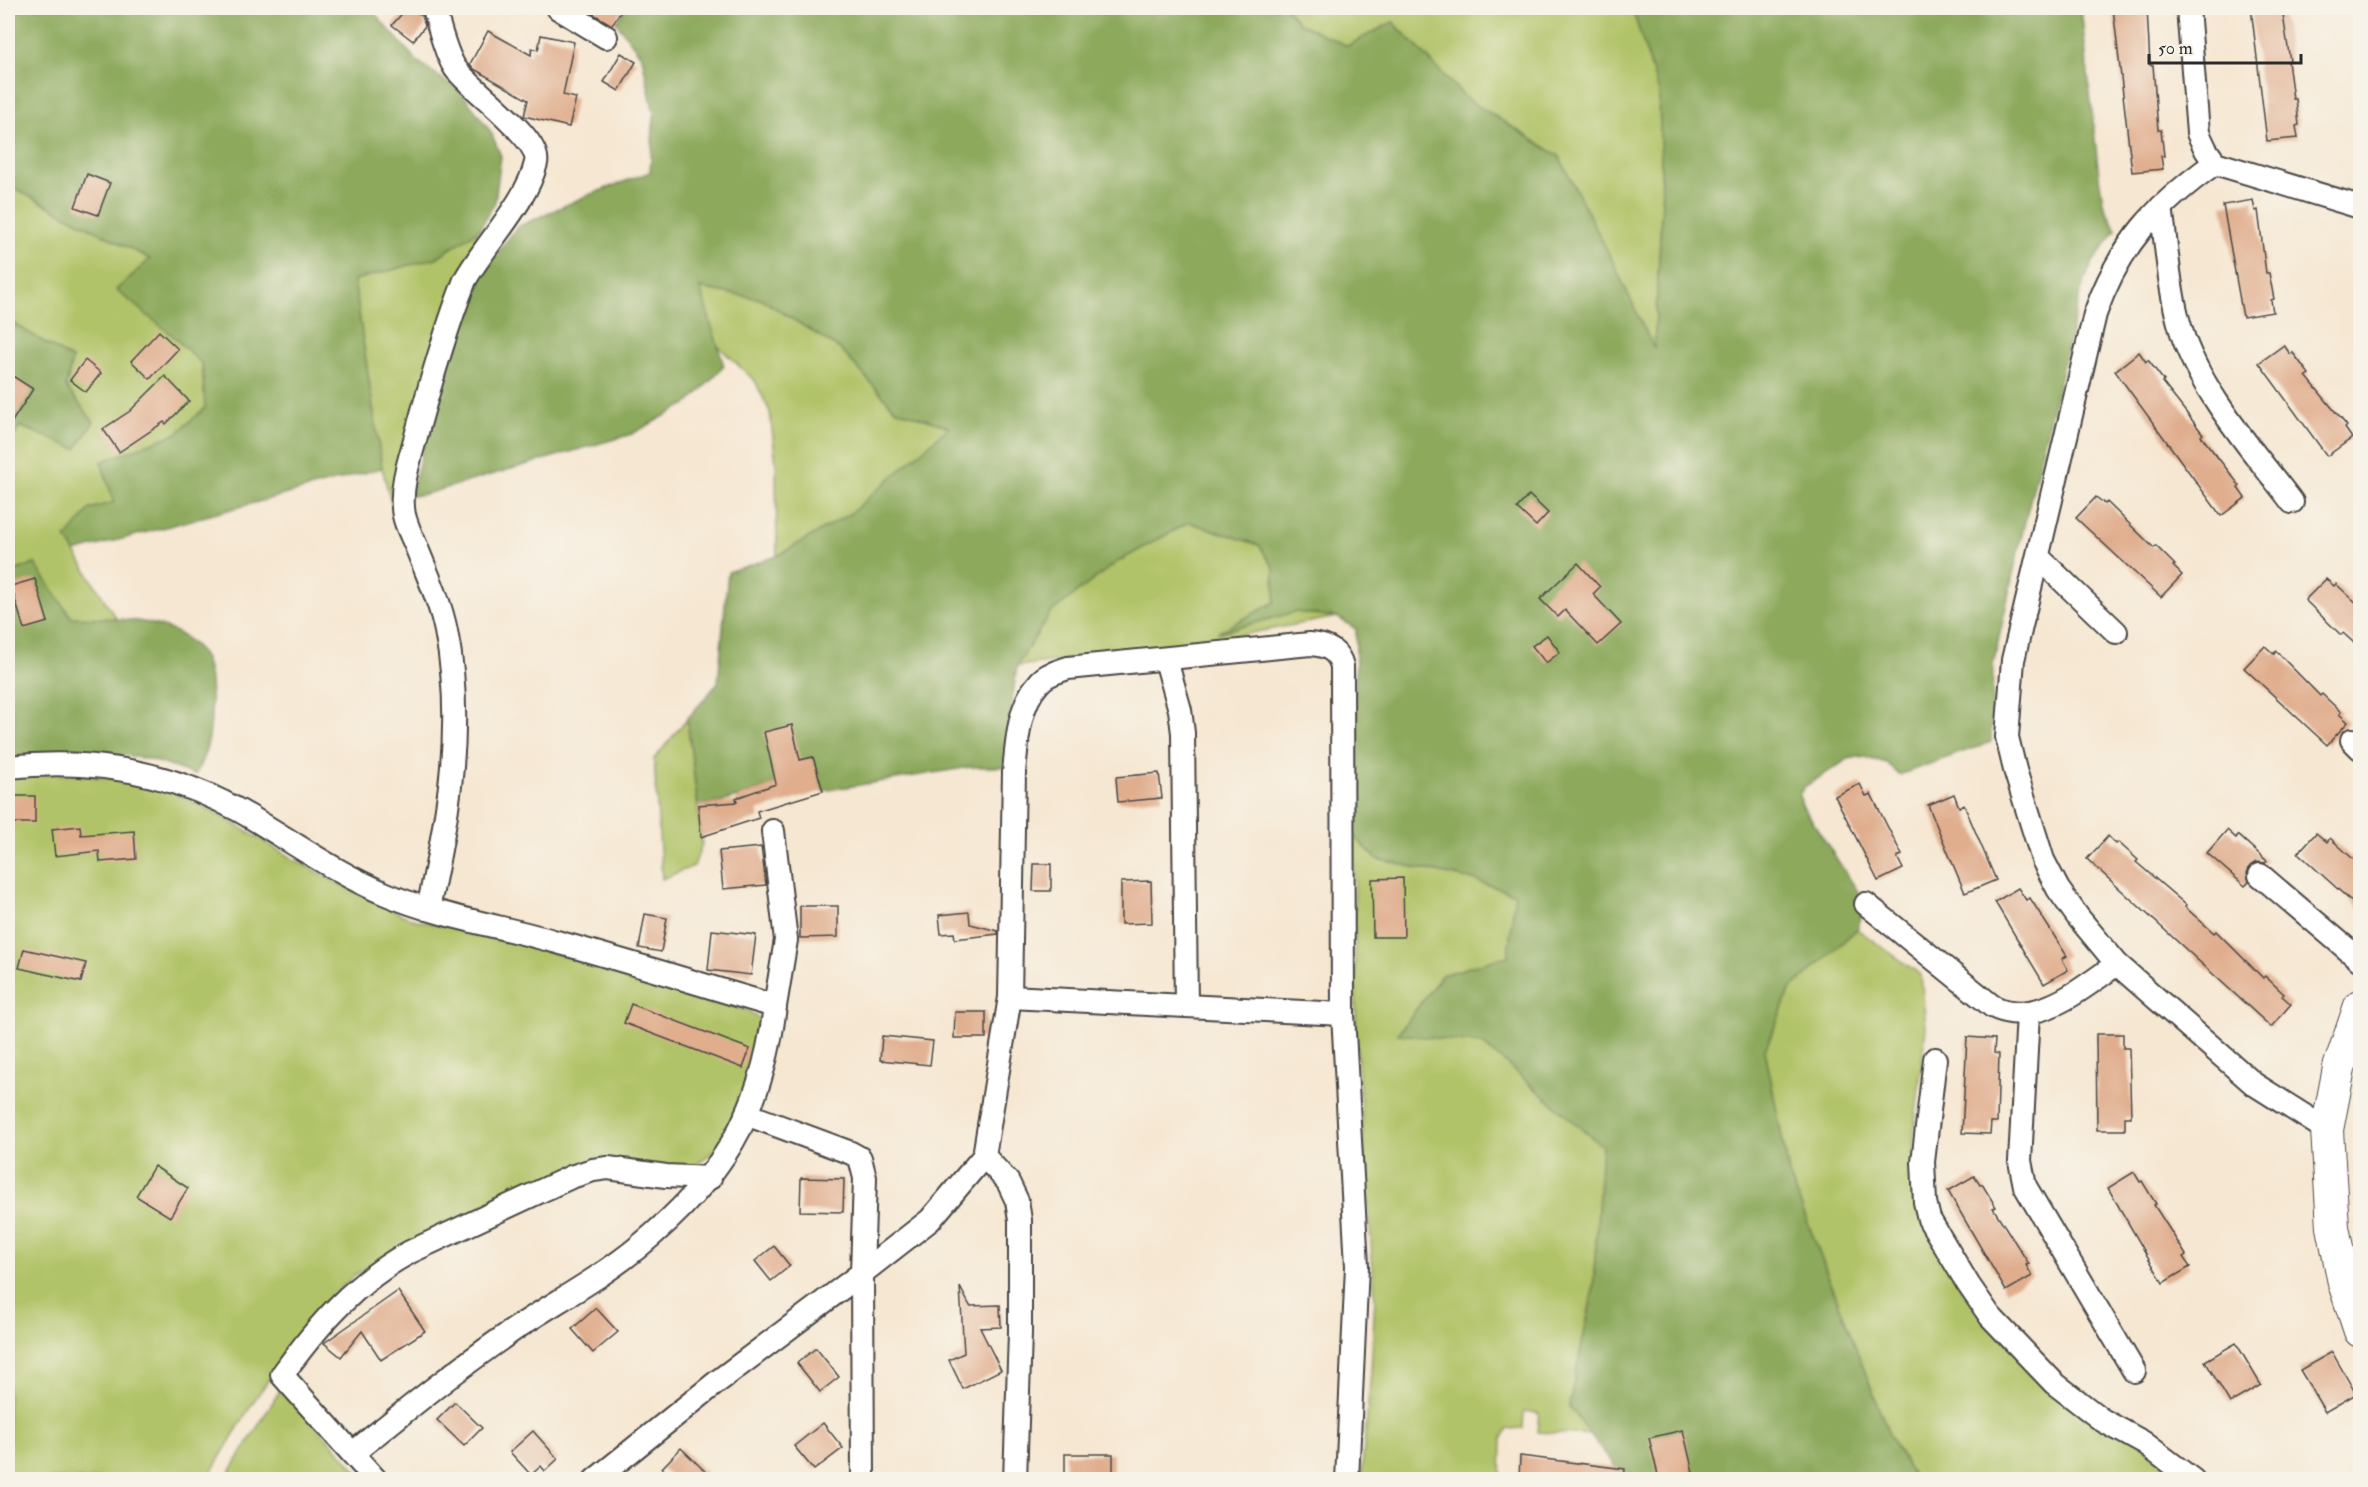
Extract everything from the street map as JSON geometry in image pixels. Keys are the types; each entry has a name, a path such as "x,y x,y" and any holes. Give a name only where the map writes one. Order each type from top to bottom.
{"street":[{"path":"428,909 447,816 451,783 454,753 453,690 450,657 440,610 403,509 404,480 434,373 465,280 523,194 537,162 537,154 525,136 455,68 435,8"},
{"path":"558,8 606,37"},
{"path":"2188,8 2198,133 2215,163 2361,207"},
{"path":"2215,163 2161,207 2125,249 2103,291 2095,314 2013,660 2007,737 2030,824 2043,860 2071,908 2117,964 2254,1084 2327,1130"},
{"path":"2161,207 2172,289 2180,328 2188,350 2210,391 2292,502"},
{"path":"2038,556 2116,632"},
{"path":"595,1479 717,1382 930,1220 984,1156 1010,997 1014,772 1019,730 1030,695 1039,682 1050,674 1068,668 1319,644 1328,647 1340,660 1342,676 1343,1014 1357,1266 1347,1479"},
{"path":"1166,660 1180,710 1183,733 1186,1006"},
{"path":"8,767 75,765 115,768 178,783 240,812 359,881 386,894 428,909 557,942 775,1006"},
{"path":"353,1453 426,1394 512,1331 636,1249 710,1178 728,1152 766,1064 786,940 772,831"},
{"path":"2260,875 2361,960"},
{"path":"1866,904 1992,1006 2004,1012 2028,1014 2074,993 2117,964"},
{"path":"1010,997 1343,1014"},
{"path":"2361,1006 2339,1068 2327,1130 2333,1227 2344,1283 2361,1331"},
{"path":"2028,1014 2021,1174 2025,1186 2134,1371"},
{"path":"1935,1059 1923,1162 1925,1202 1929,1219 1961,1274 1990,1316 2054,1383 2102,1419 2144,1443 2193,1479"},
{"path":"746,1114 851,1153 860,1158 863,1166 865,1178 861,1273 863,1479"},
{"path":"984,1156 1008,1182 1017,1201 1020,1220 1020,1333 1015,1479"},
{"path":"376,1479 282,1375 326,1318 384,1266 531,1195 593,1170 608,1168 710,1178"}],"green space":[{"path":"8,8 370,8 416,60 462,93 491,132 501,156 495,202 479,230 436,258 354,280 382,468 75,552 66,538 90,509 114,502 101,462 177,433 205,408 202,364 172,335 116,290 150,259 8,185"},
{"path":"626,8 1286,8 1299,23 1347,46 1393,22 1467,99 1559,156 1654,349 1662,202 1659,92 1632,8 2081,8 2103,203 2116,230 2092,263 2080,294 1993,665 1991,742 1899,775 1887,763 1859,757 1848,759 1804,787 1799,795 1802,805 1866,904 1857,929 1790,990 1765,1050 1789,1174 1890,1437 1915,1479 1624,1479 1569,1406 1593,1291 1602,1146 1483,1044 1398,1034 1442,975 1508,956 1515,894 1474,880 1377,859 1354,836 1356,629 1337,617 1295,612 1217,633 1275,602 1274,568 1259,545 1189,522 1117,562 1050,613 1017,666 1003,767 970,767 823,791 812,757 791,763 795,778 719,803 698,805 687,719 718,683 728,572 777,556 851,513 949,427 895,409 840,349 761,299 700,288 724,366 690,402 632,434 426,494 410,496 454,338 478,279 517,227 586,196 650,172 654,114 642,57 616,22"},
{"path":"1286,8 1632,8 1659,92 1662,202 1654,350 1613,262 1559,156 1467,99 1393,22 1347,46 1299,23"},
{"path":"8,185 151,259 117,290 172,335 202,364 206,407 177,433 102,462 114,503 66,538 117,620 71,617 35,564 8,573 8,448 19,426 76,448 93,422 66,387 72,359 8,320"},
{"path":"479,230 447,308 392,506 382,468 354,280 436,258"},
{"path":"699,288 761,299 840,349 895,409 950,427 851,513 777,556 776,464 770,412 755,381 717,345"},
{"path":"8,320 72,359 66,387 94,422 76,449 20,426 8,448"},
{"path":"1189,522 1259,545 1274,568 1275,602 1220,632 1295,612 1337,617 1202,642 1017,666 1050,613 1117,562"},
{"path":"35,564 71,617 124,619 161,626 192,643 203,656 209,675 211,718 207,746 195,775 151,760 116,754 80,753 8,757 8,573"},
{"path":"687,719 702,844 694,866 662,879 654,759"},
{"path":"68,774 121,779 168,790 220,815 293,859 351,890 411,919 494,935 749,1011 764,1023 749,1086 729,1128 716,1149 695,1166 673,1168 598,1160 404,1246 356,1274 322,1305 255,1399 207,1479 8,1479 8,775"},
{"path":"1354,836 1377,859 1474,880 1515,894 1508,956 1442,975 1398,1033 1483,1044 1602,1146 1593,1291 1569,1406 1591,1435 1537,1432 1539,1413 1524,1411 1523,1428 1508,1429 1502,1439 1501,1479 1361,1479 1375,1297 1356,1037"},
{"path":"1857,929 1921,975 1926,1027 1914,1131 1912,1183 1918,1214 1965,1294 2183,1479 1915,1479 1890,1437 1789,1174 1765,1050 1790,990"},
{"path":"282,1387 365,1480 225,1480"}],"building":[{"path":"407,8 411,8 422,16 425,26 413,41 392,25"},
{"path":"583,8 623,8 612,25"},
{"path":"2113,8 2147,8 2150,65 2153,65 2158,130 2161,130 2164,156 2161,156 2163,169 2132,172"},
{"path":"2251,8 2282,8 2293,99 2296,99 2298,138 2267,141"},
{"path":"488,31 531,55 532,48 538,50 541,35 574,42 563,95 576,98 569,127 524,116 528,100 474,69 470,64"},
{"path":"621,53 636,62 619,91 604,82"},
{"path":"87,174 110,183 98,215 75,207"},
{"path":"2253,200 2255,211 2258,210 2266,273 2269,273 2274,299 2271,300 2273,312 2243,317 2223,205"},
{"path":"159,331 178,349 150,379 131,361"},
{"path":"2284,345 2309,374 2306,376 2347,426 2345,428 2352,438 2327,456 2259,363"},
{"path":"2139,352 2164,381 2162,382 2203,434 2201,436 2240,486 2238,488 2245,498 2221,516 2115,371"},
{"path":"85,360 101,373 86,392 70,380"},
{"path":"8,373 33,389 8,428"},
{"path":"165,376 189,401 166,424 164,422 119,452 103,429 130,411"},
{"path":"1529,495 1548,513 1536,526 1517,508"},
{"path":"2096,497 2105,504 2107,502 2154,548 2156,546 2182,575 2161,597 2076,518"},
{"path":"1578,563 1600,587 1593,594 1621,624 1598,645 1565,610 1558,617 1540,599"},
{"path":"35,579 48,622 24,629 11,586"},
{"path":"2326,579 2334,586 2336,584 2361,607 2361,649 2343,633 2341,635 2305,600"},
{"path":"1547,635 1560,652 1546,663 1532,646"},
{"path":"2265,646 2274,654 2276,651 2320,696 2322,694 2341,712 2339,714 2348,722 2327,745 2244,668"},
{"path":"792,725 800,760 813,757 823,791 757,811 759,818 701,837 698,805 737,802 736,798 776,784 764,732"},
{"path":"1159,773 1162,798 1118,802 1116,777"},
{"path":"1860,784 1866,796 1871,794 1902,855 1897,857 1903,869 1878,881 1835,796"},
{"path":"1954,794 1959,807 1964,805 1996,880 1965,893 1928,805"},
{"path":"8,796 35,796 35,823 8,823"},
{"path":"80,826 81,835 134,831 136,859 100,862 99,851 55,856 52,829"},
{"path":"2227,830 2236,838 2238,835 2267,861 2265,863 2256,862 2250,866 2247,873 2249,882 2245,886 2207,853"},
{"path":"2316,833 2327,842 2330,838 2361,866 2361,910 2298,853"},
{"path":"2108,836 2116,844 2118,842 2138,860 2136,862 2186,905 2185,907 2214,933 2216,931 2263,978 2265,976 2284,994 2282,996 2291,1004 2271,1027 2087,859"},
{"path":"761,847 766,885 723,889 719,851"},
{"path":"1034,864 1051,864 1051,891 1033,891"},
{"path":"1403,878 1404,937 1373,937 1372,879"},
{"path":"1151,881 1152,923 1121,924 1121,882"},
{"path":"2018,888 2026,900 2030,898 2067,956 2062,959 2068,970 2044,984 1995,902"},
{"path":"800,906 838,906 838,937 800,938"},
{"path":"969,912 970,924 998,931 998,934 955,939 954,933 941,934 939,915"},
{"path":"645,914 667,918 661,952 639,948"},
{"path":"712,930 756,935 751,975 708,970"},
{"path":"24,949 86,963 81,982 19,968"},
{"path":"631,1004 750,1049 743,1068 624,1023"},
{"path":"955,1012 986,1012 986,1038 954,1038"},
{"path":"2096,1034 2123,1034 2123,1048 2129,1048 2131,1117 2125,1117 2125,1130 2097,1130"},
{"path":"882,1036 933,1041 930,1065 880,1060"},
{"path":"1967,1037 1995,1039 1994,1053 1999,1054 1997,1122 1991,1122 1990,1134 1962,1133"},
{"path":"154,1166 188,1188 170,1217 136,1196"},
{"path":"2134,1172 2156,1204 2154,1205 2186,1255 2183,1257 2190,1267 2163,1283 2108,1188"},
{"path":"1974,1176 1980,1185 1982,1184 1996,1207 1993,1208 2029,1264 2026,1265 2032,1276 2006,1291 1948,1191"},
{"path":"801,1178 844,1179 843,1212 800,1211"},
{"path":"774,1246 790,1266 771,1281 755,1261"},
{"path":"960,1287 970,1306 1000,1305 1001,1327 980,1328 1001,1370 963,1389 949,1360 964,1353"},
{"path":"398,1291 425,1331 381,1360 362,1331 341,1357 324,1343"},
{"path":"596,1308 618,1332 593,1353 572,1329"},
{"path":"2236,1343 2261,1385 2230,1403 2205,1361"},
{"path":"816,1348 839,1377 820,1392 797,1363"},
{"path":"2332,1352 2356,1394 2325,1412 2300,1370"},
{"path":"455,1402 482,1428 464,1446 437,1420"},
{"path":"823,1423 843,1448 814,1470 794,1446"},
{"path":"1683,1430 1693,1472 1659,1479 1649,1438"},
{"path":"533,1431 558,1459 545,1471 541,1466 531,1475 510,1452"},
{"path":"681,1448 713,1479 674,1479 662,1468"},
{"path":"1065,1454 1113,1454 1113,1479 1065,1479"},
{"path":"1520,1456 1625,1469 1624,1479 1519,1479"}]}
